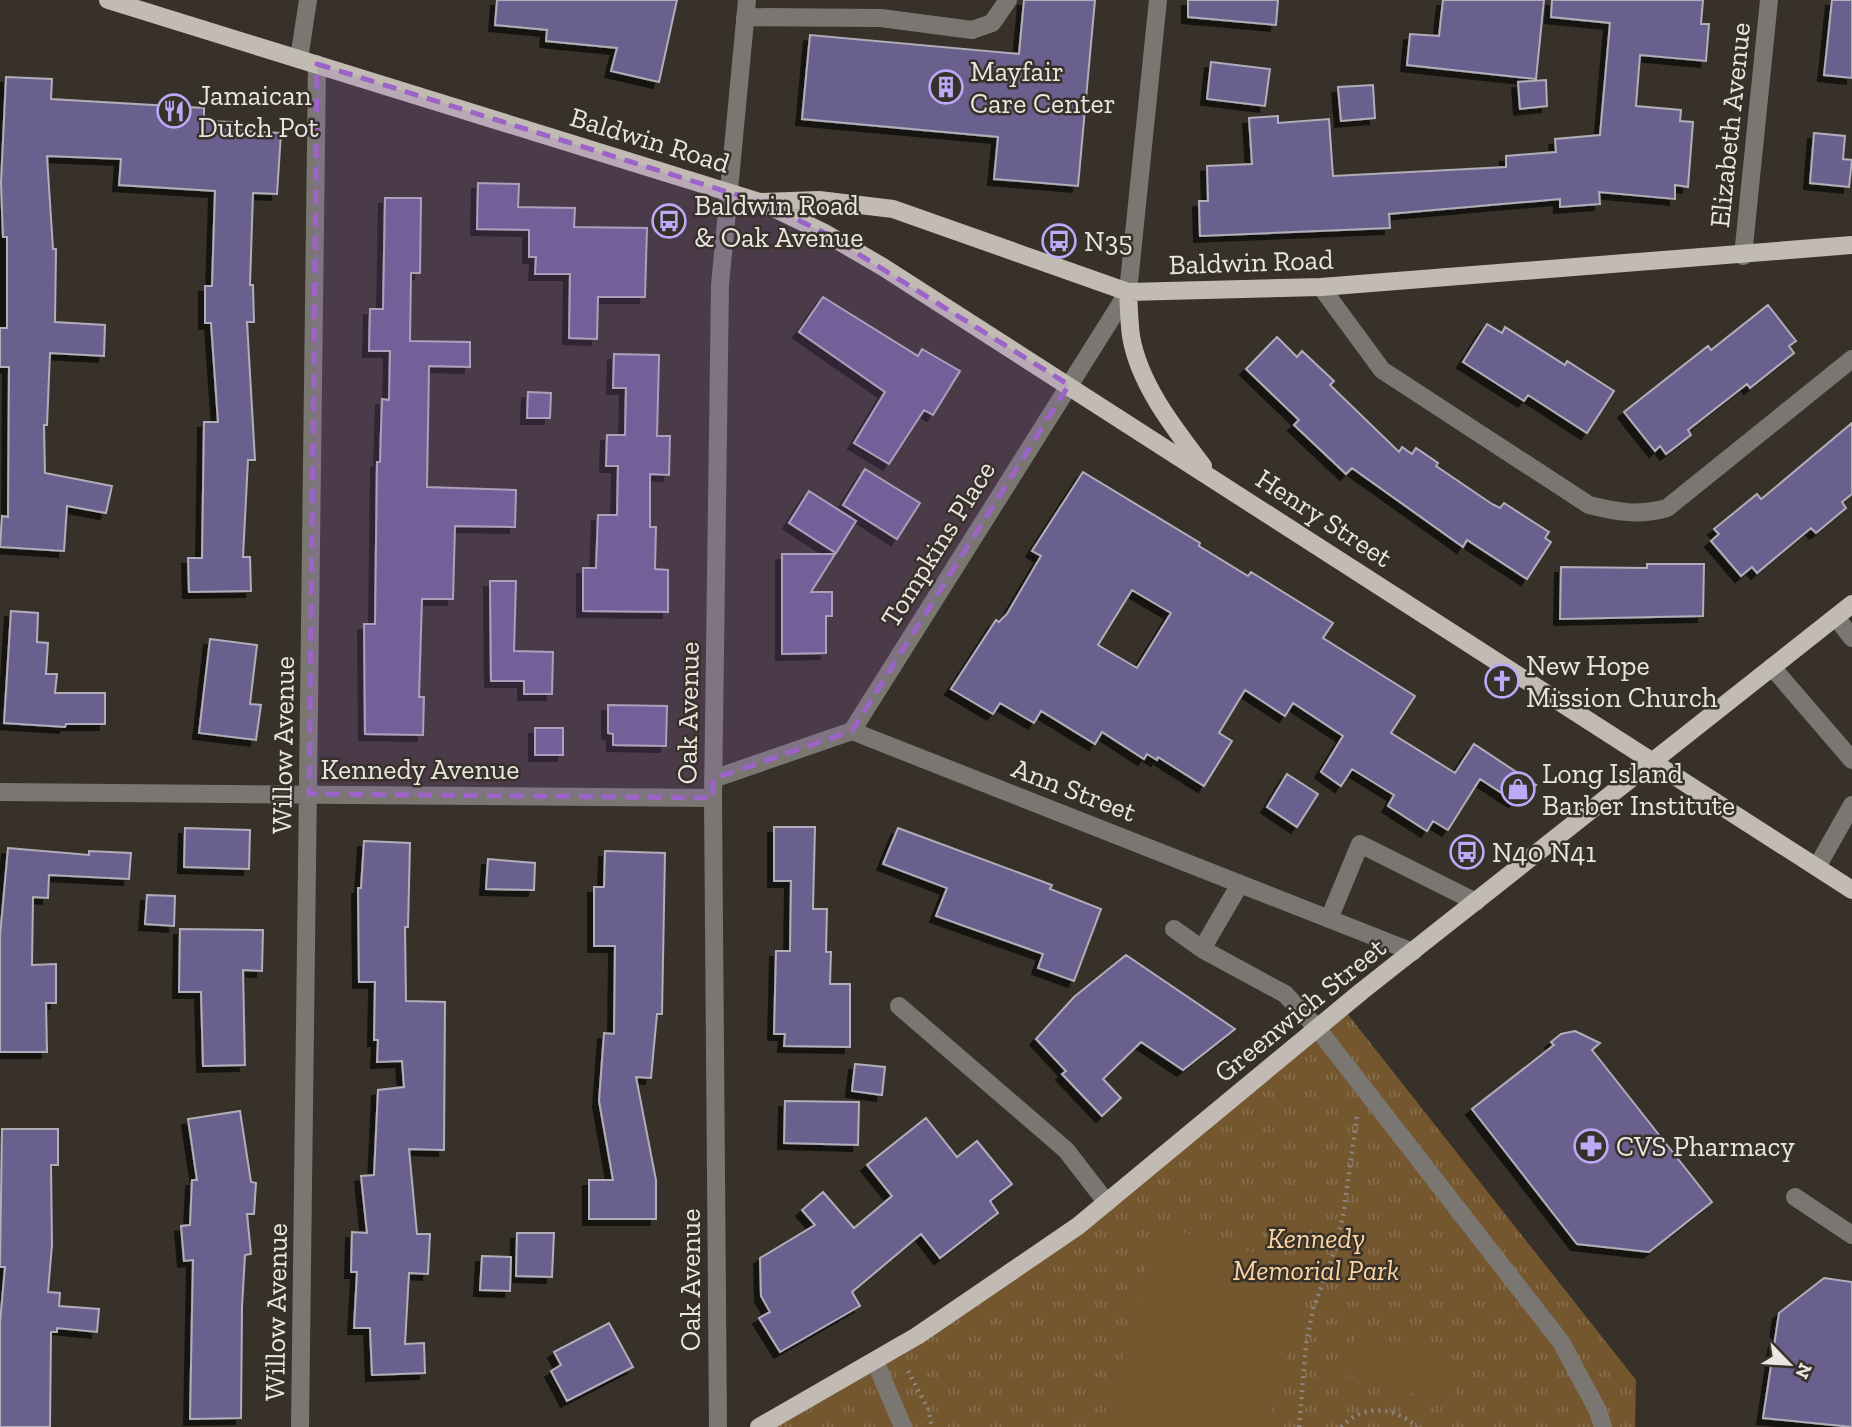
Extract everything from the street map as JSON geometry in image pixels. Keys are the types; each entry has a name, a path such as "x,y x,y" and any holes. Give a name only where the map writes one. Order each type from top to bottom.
{"main road":[{"name":"Baldwin Road","path":"108,0 760,202 819,200 894,209 1128,292 1321,287 1743,256 1852,245"},
{"path":"141,0 161,16"},
{"name":"Henry Street","path":"760,202 823,232 883,267 1654,760 1852,890"},
{"path":"1128,292 1131,336 1138,365 1172,426 1211,477"},
{"name":"Greenwich Street","path":"759,1427 896,1348 1078,1226 1317,1028 1852,604"}],"street":[{"path":"299,59 308,0"},
{"path":"746,8 881,18 972,30 992,23 1008,0"},
{"path":"1128,292 1158,0"},
{"name":"Elizabeth Avenue","path":"1743,256 1769,0"},
{"name":"Oak Avenue","path":"718,1427 713,789 720,285 746,8"},
{"name":"Willow Avenue","path":"300,1427 317,64"},
{"path":"1321,287 1382,370 1589,505 1624,513 1645,514 1667,508 1852,359"},
{"name":"Tompkins Place","path":"852,731 1128,292"},
{"path":"1836,617 1852,638"},
{"path":"1772,667 1852,760"},
{"path":"713,789 852,731"},
{"name":"Ann Street","path":"852,731 1413,952"},
{"name":"Kennedy Avenue","path":"0,792 309,794 713,789"},
{"path":"1817,866 1852,805"},
{"path":"1329,919 1360,844 1476,902"},
{"path":"1202,949 1240,884"},
{"path":"1174,929 1202,949 1285,994 1317,1028 1561,1342 1598,1411 1603,1427"},
{"path":"899,1006 1066,1150 1107,1203"},
{"path":"1795,1197 1852,1234"},
{"path":"875,1361 903,1427"}],"path":[{"path":"1299,1427 1306,1344 1313,1309 1332,1259 1343,1216 1361,1083"},
{"path":"896,1348 928,1409 932,1427"},
{"path":"1341,1427 1361,1413 1376,1409 1407,1418 1417,1427"}],"highlighted area":[{"path":"317,64 760,202 823,232 1069,385 852,731 713,779 713,798 309,794"}],"green space":[{"name":"Kennedy Memorial Park","path":"1342,1007 1636,1380 1635,1427 759,1427 1078,1226"},
{"path":"1159,1226 1311,1268 1267,1427 1103,1427"},
{"path":"1357,1332 1463,1362 1451,1404 1345,1374"}],"building":[{"path":"497,0 677,0 659,82 611,71 617,48 546,41 547,30 495,25"},
{"name":"Mayfair Care Center","path":"1024,0 1095,0 1078,186 994,179 998,137 802,119 810,35 1019,54"},
{"path":"1188,0 1278,0 1276,25 1188,17"},
{"path":"1443,0 1544,0 1536,79 1407,65 1410,34 1439,36"},
{"path":"1552,0 1703,0 1701,24 1709,24 1706,61 1640,55 1636,106 1681,110 1680,121 1693,122 1688,187 1675,185 1675,199 1599,192 1600,204 1560,207 1560,199 1389,214 1390,228 1200,236 1199,201 1208,201 1207,166 1252,164 1249,118 1278,116 1278,123 1329,119 1333,176 1506,167 1506,156 1556,152 1555,139 1600,135 1610,23 1551,17"},
{"path":"1832,0 1852,0 1852,78 1824,75"},
{"path":"1211,62 1270,69 1265,106 1207,99"},
{"path":"6,77 52,79 51,99 204,108 204,121 232,122 231,130 281,133 277,194 253,193 250,285 253,285 254,322 247,322 255,460 248,460 243,557 250,557 251,591 189,592 188,558 202,558 204,422 218,422 211,323 205,323 205,286 212,286 215,191 119,185 121,159 47,156 53,249 56,249 55,322 105,325 104,356 50,353 47,425 44,425 45,473 112,486 106,513 67,506 64,551 0,547 2,516 8,517 9,367 0,367 0,328 7,328 7,237 3,237 1,183"},
{"path":"1546,80 1547,106 1520,109 1518,82"},
{"path":"1373,85 1375,118 1341,121 1338,87"},
{"path":"1814,133 1845,136 1843,159 1852,160 1849,187 1810,183"},
{"path":"478,183 519,184 518,207 575,208 574,227 647,228 645,297 598,297 597,339 569,338 570,274 535,274 536,257 529,257 529,230 477,229"},
{"path":"385,198 421,198 420,273 411,273 410,341 470,342 470,367 429,366 427,487 516,490 515,527 455,526 453,599 422,599 419,697 424,697 423,735 365,734 364,624 375,624 377,462 380,462 382,399 389,400 390,351 369,351 370,309 383,309"},
{"path":"823,297 918,356 922,349 960,371 933,415 924,410 889,464 854,443 885,392 799,332"},
{"path":"1768,305 1796,341 1789,346 1794,353 1750,388 1747,384 1688,430 1691,435 1666,454 1660,446 1655,451 1624,412 1708,346 1711,350"},
{"path":"1487,324 1502,333 1505,327 1565,365 1567,361 1614,391 1587,433 1528,395 1524,401 1463,362"},
{"path":"1277,337 1297,357 1302,351 1334,381 1330,385 1399,452 1402,447 1412,454 1416,448 1438,463 1436,466 1492,504 1500,508 1504,503 1549,532 1545,538 1551,542 1527,579 1467,540 1463,547 1352,468 1346,474 1294,425 1299,420 1246,369"},
{"path":"614,354 659,355 657,436 670,436 669,475 650,474 650,527 656,527 655,569 668,570 668,612 583,611 583,568 596,568 598,515 617,515 618,466 606,466 607,435 625,435 626,388 613,388"},
{"path":"528,392 551,393 550,418 527,418"},
{"path":"1852,423 1852,494 1842,502 1846,508 1816,533 1811,528 1757,573 1752,567 1741,576 1711,541 1719,534 1714,529 1757,494 1761,499 1765,496"},
{"path":"865,469 920,503 897,539 843,505"},
{"path":"1083,472 1200,543 1199,546 1248,576 1251,572 1333,623 1323,638 1415,696 1391,733 1455,773 1474,744 1536,785 1514,801 1480,779 1448,830 1433,821 1427,831 1388,806 1394,795 1352,769 1341,786 1321,772 1343,736 1293,703 1285,716 1245,690 1219,733 1232,741 1204,786 1158,757 1157,760 1147,754 1144,759 1102,732 1095,744 1041,711 1034,723 1000,703 993,714 951,689 996,620 999,622 1007,614 1041,556 1032,551","holes":["1132,590 1171,613 1137,668 1098,645"]},
{"path":"809,491 856,521 836,553 789,523"},
{"path":"782,554 835,554 811,592 832,592 832,616 826,616 826,653 782,654"},
{"path":"1647,564 1704,564 1703,616 1560,619 1561,567 1647,568"},
{"path":"490,581 516,581 514,651 553,652 552,694 524,694 524,681 491,681"},
{"path":"11,611 38,613 37,642 48,643 46,674 57,674 55,693 105,693 105,724 66,724 65,727 4,723"},
{"path":"210,639 257,645 250,704 261,705 256,740 199,733"},
{"path":"608,705 667,706 666,746 613,745 613,734 608,733"},
{"path":"535,728 563,728 563,755 535,755"},
{"path":"1287,774 1318,794 1297,827 1267,807"},
{"path":"774,827 815,827 813,909 827,909 826,952 831,952 830,984 850,984 850,1047 784,1046 785,1034 774,1034 776,951 790,951 791,881 774,881"},
{"path":"185,828 250,830 249,869 184,867"},
{"path":"898,828 1052,885 1050,889 1101,909 1074,981 1038,968 1043,954 936,916 947,888 883,864"},
{"path":"364,841 410,843 408,927 405,927 406,1001 445,1002 444,1150 409,1149 417,1234 430,1234 428,1274 409,1273 405,1344 424,1343 425,1373 372,1375 370,1328 354,1328 357,1272 351,1272 352,1232 367,1233 361,1176 374,1175 378,1090 404,1087 402,1061 377,1062 378,1040 374,1040 375,982 359,982 358,888 361,888"},
{"path":"8,848 89,855 89,851 131,853 129,879 49,875 48,898 33,897 32,965 56,964 56,1003 46,1003 47,1052 0,1052 0,936"},
{"path":"605,851 665,853 662,1014 657,1014 651,1078 636,1077 656,1180 656,1219 589,1219 589,1180 613,1180 599,1101 604,1033 614,1034 615,946 594,946 594,887 604,887"},
{"path":"488,859 535,863 534,890 486,889"},
{"path":"147,895 175,896 174,926 145,924"},
{"path":"180,929 263,930 262,971 243,970 245,1065 203,1066 201,992 179,992"},
{"path":"1126,955 1235,1029 1183,1070 1141,1042 1103,1079 1121,1098 1102,1116 1062,1074 1066,1071 1036,1039 1074,997"},
{"path":"1575,1031 1600,1043 1592,1050 1712,1202 1649,1252 1577,1244 1472,1109 1554,1045 1551,1042 1561,1034"},
{"path":"855,1064 885,1067 882,1095 852,1091"},
{"path":"785,1101 859,1102 858,1145 784,1143"},
{"path":"240,1111 251,1182 256,1183 254,1214 247,1214 251,1254 245,1255 241,1418 190,1419 193,1260 184,1261 181,1226 190,1225 192,1180 197,1180 188,1119"},
{"path":"926,1118 957,1157 977,1141 1012,1184 990,1201 998,1213 940,1258 921,1234 852,1292 860,1306 780,1352 759,1318 770,1312 761,1296 760,1258 815,1225 802,1210 823,1192 854,1228 892,1196 867,1165"},
{"path":"2,1129 58,1129 58,1165 51,1165 52,1245 48,1292 60,1293 59,1306 99,1309 97,1332 57,1328 57,1332 51,1332 50,1427 0,1427 0,1323 5,1267 0,1267"},
{"path":"517,1233 554,1233 552,1277 516,1276"},
{"path":"482,1256 511,1257 510,1291 480,1290"},
{"path":"1824,1278 1852,1282 1852,1427 1763,1418 1779,1313"},
{"path":"609,1323 633,1367 567,1401 551,1371 561,1365 554,1352"}],"place":[{"name":"Mayfair Care Center","path":"946,87"},
{"name":"Jamaican Dutch Pot","path":"174,111"},
{"name":"Baldwin Road & Oak Avenue","path":"669,221"},
{"name":"N35","path":"1059,241"},
{"name":"New Hope Mission Church","path":"1502,681"},
{"name":"Long Island Barber Institute","path":"1518,789"},
{"name":"N40 N41","path":"1467,852"},
{"name":"CVS Pharmacy","path":"1591,1146"}]}
